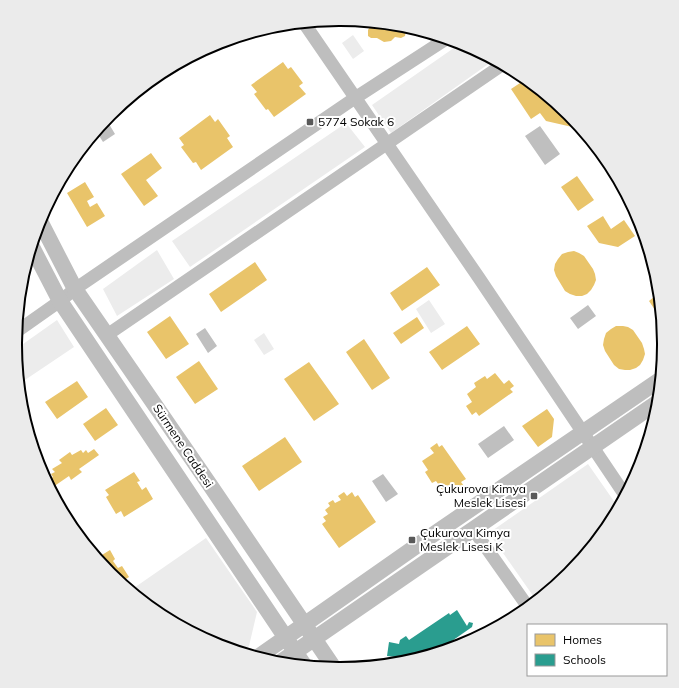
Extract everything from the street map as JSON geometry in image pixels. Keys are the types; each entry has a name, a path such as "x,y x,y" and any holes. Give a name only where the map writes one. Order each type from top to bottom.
{"street":[{"path":"307,28 475,272 621,489"},
{"path":"23,327 75,289 355,98 441,43"},
{"path":"107,335 497,68"},
{"name":"Sürmene Caddesi","path":"44,228 75,289 330,662"},
{"name":"Sürmene Caddesi","path":"35,254 60,301 300,659"},
{"path":"264,652 654,383"},
{"path":"288,657 651,407"},
{"path":"473,529 524,602"}],"shaded area":[{"path":"353,35 364,51 353,59 342,43"},
{"path":"454,48 489,64 391,133 372,105"},
{"path":"346,123 365,147 190,267 172,241"},
{"path":"110,125 115,134 103,142 100,137"},
{"path":"540,126 560,154 545,165 525,136"},
{"path":"157,250 174,279 117,316 103,289"},
{"path":"429,300 445,324 431,333 416,309"},
{"path":"588,305 596,316 578,329 570,318"},
{"path":"57,320 74,347 25,380 22,345"},
{"path":"205,328 217,346 208,353 196,334"},
{"path":"264,333 274,349 264,355 254,340"},
{"path":"504,426 514,440 488,458 478,444"},
{"path":"588,464 615,502 591,537 578,553 564,569 533,596 489,533"},
{"path":"383,474 398,494 386,502 372,481"},
{"path":"206,538 257,612 249,646 247,648 237,645 199,629 163,608 135,587"}],"building: Homes":[{"path":"369,28 381,29 405,34 405,36 401,38 395,37 391,41 384,42 377,38 371,38 368,36"},
{"path":"283,62 288,69 291,67 303,83 299,86 306,94 274,117 268,109 266,110 254,94 257,92 251,85"},
{"path":"520,83 549,105 571,127 546,121 540,113 531,119 511,89"},
{"path":"210,115 215,122 218,119 230,136 227,138 233,147 201,170 196,162 193,163 181,147 184,145 179,138"},
{"path":"151,153 162,168 146,180 158,196 144,206 121,174"},
{"path":"577,176 594,200 578,211 561,187"},
{"path":"85,182 94,197 87,201 90,207 97,203 105,216 87,227 67,193"},
{"path":"603,216 611,229 624,220 635,236 618,247 599,243 587,226"},
{"path":"574,251 584,256 595,274 596,280 594,285 587,294 582,296 576,296 565,291 554,270 555,264 562,254"},
{"path":"255,262 267,280 221,312 209,294"},
{"path":"427,267 440,285 402,311 390,293"},
{"path":"653,298 655,309 649,301"},
{"path":"170,316 189,344 166,359 147,332"},
{"path":"417,317 424,328 401,344 393,333"},
{"path":"467,326 480,344 442,370 429,352"},
{"path":"616,326 628,327 633,330 642,343 645,354 640,365 636,368 630,370 619,369 614,365 605,351 603,345 606,333"},
{"path":"364,339 390,378 372,390 346,352"},
{"path":"199,361 218,389 195,404 176,377"},
{"path":"309,362 339,404 314,421 284,379"},
{"path":"495,373 504,384 509,380 514,386 510,389 513,392 479,416 476,412 472,415 466,406 472,402 467,394 476,387 474,383 485,376 487,379"},
{"path":"77,381 88,397 57,419 45,402"},
{"path":"106,408 118,425 95,441 83,424"},
{"path":"547,409 554,419 552,437 538,447 522,426"},
{"path":"285,437 302,462 259,491 242,466"},
{"path":"437,443 439,447 442,445 466,479 461,482 464,486 455,492 451,485 443,491 436,481 432,483 425,472 428,470 422,461 434,453 430,448"},
{"path":"94,449 99,455 79,469 82,472 71,480 69,476 56,485 51,474 55,472 52,469 62,463 59,460 70,452 72,455 81,450 83,453 86,450 88,453"},
{"path":"134,472 140,481 137,482 142,490 146,487 153,499 124,517 121,511 116,514 106,497 109,495 105,490"},
{"path":"344,492 347,496 352,492 355,497 358,495 376,522 339,548 322,524 326,521 323,517 328,514 325,510 330,506 328,503 333,500 335,503 341,500 338,496"},
{"path":"110,550 115,559 113,561 118,568 122,566 129,577 126,579 102,555"}],"building: Schools":[{"path":"457,610 467,626 469,622 473,623 472,627 452,641 442,645 422,651 393,657 387,656 389,642 399,644 400,640 406,636 409,640 449,613 450,615"}],"place":[{"name":"5774 Sokak 6","path":"310,122"},
{"name":"Çukurova Kimya Meslek Lisesi","path":"534,496"},
{"name":"Çukurova Kimya Meslek Lisesi K","path":"412,540"}]}
